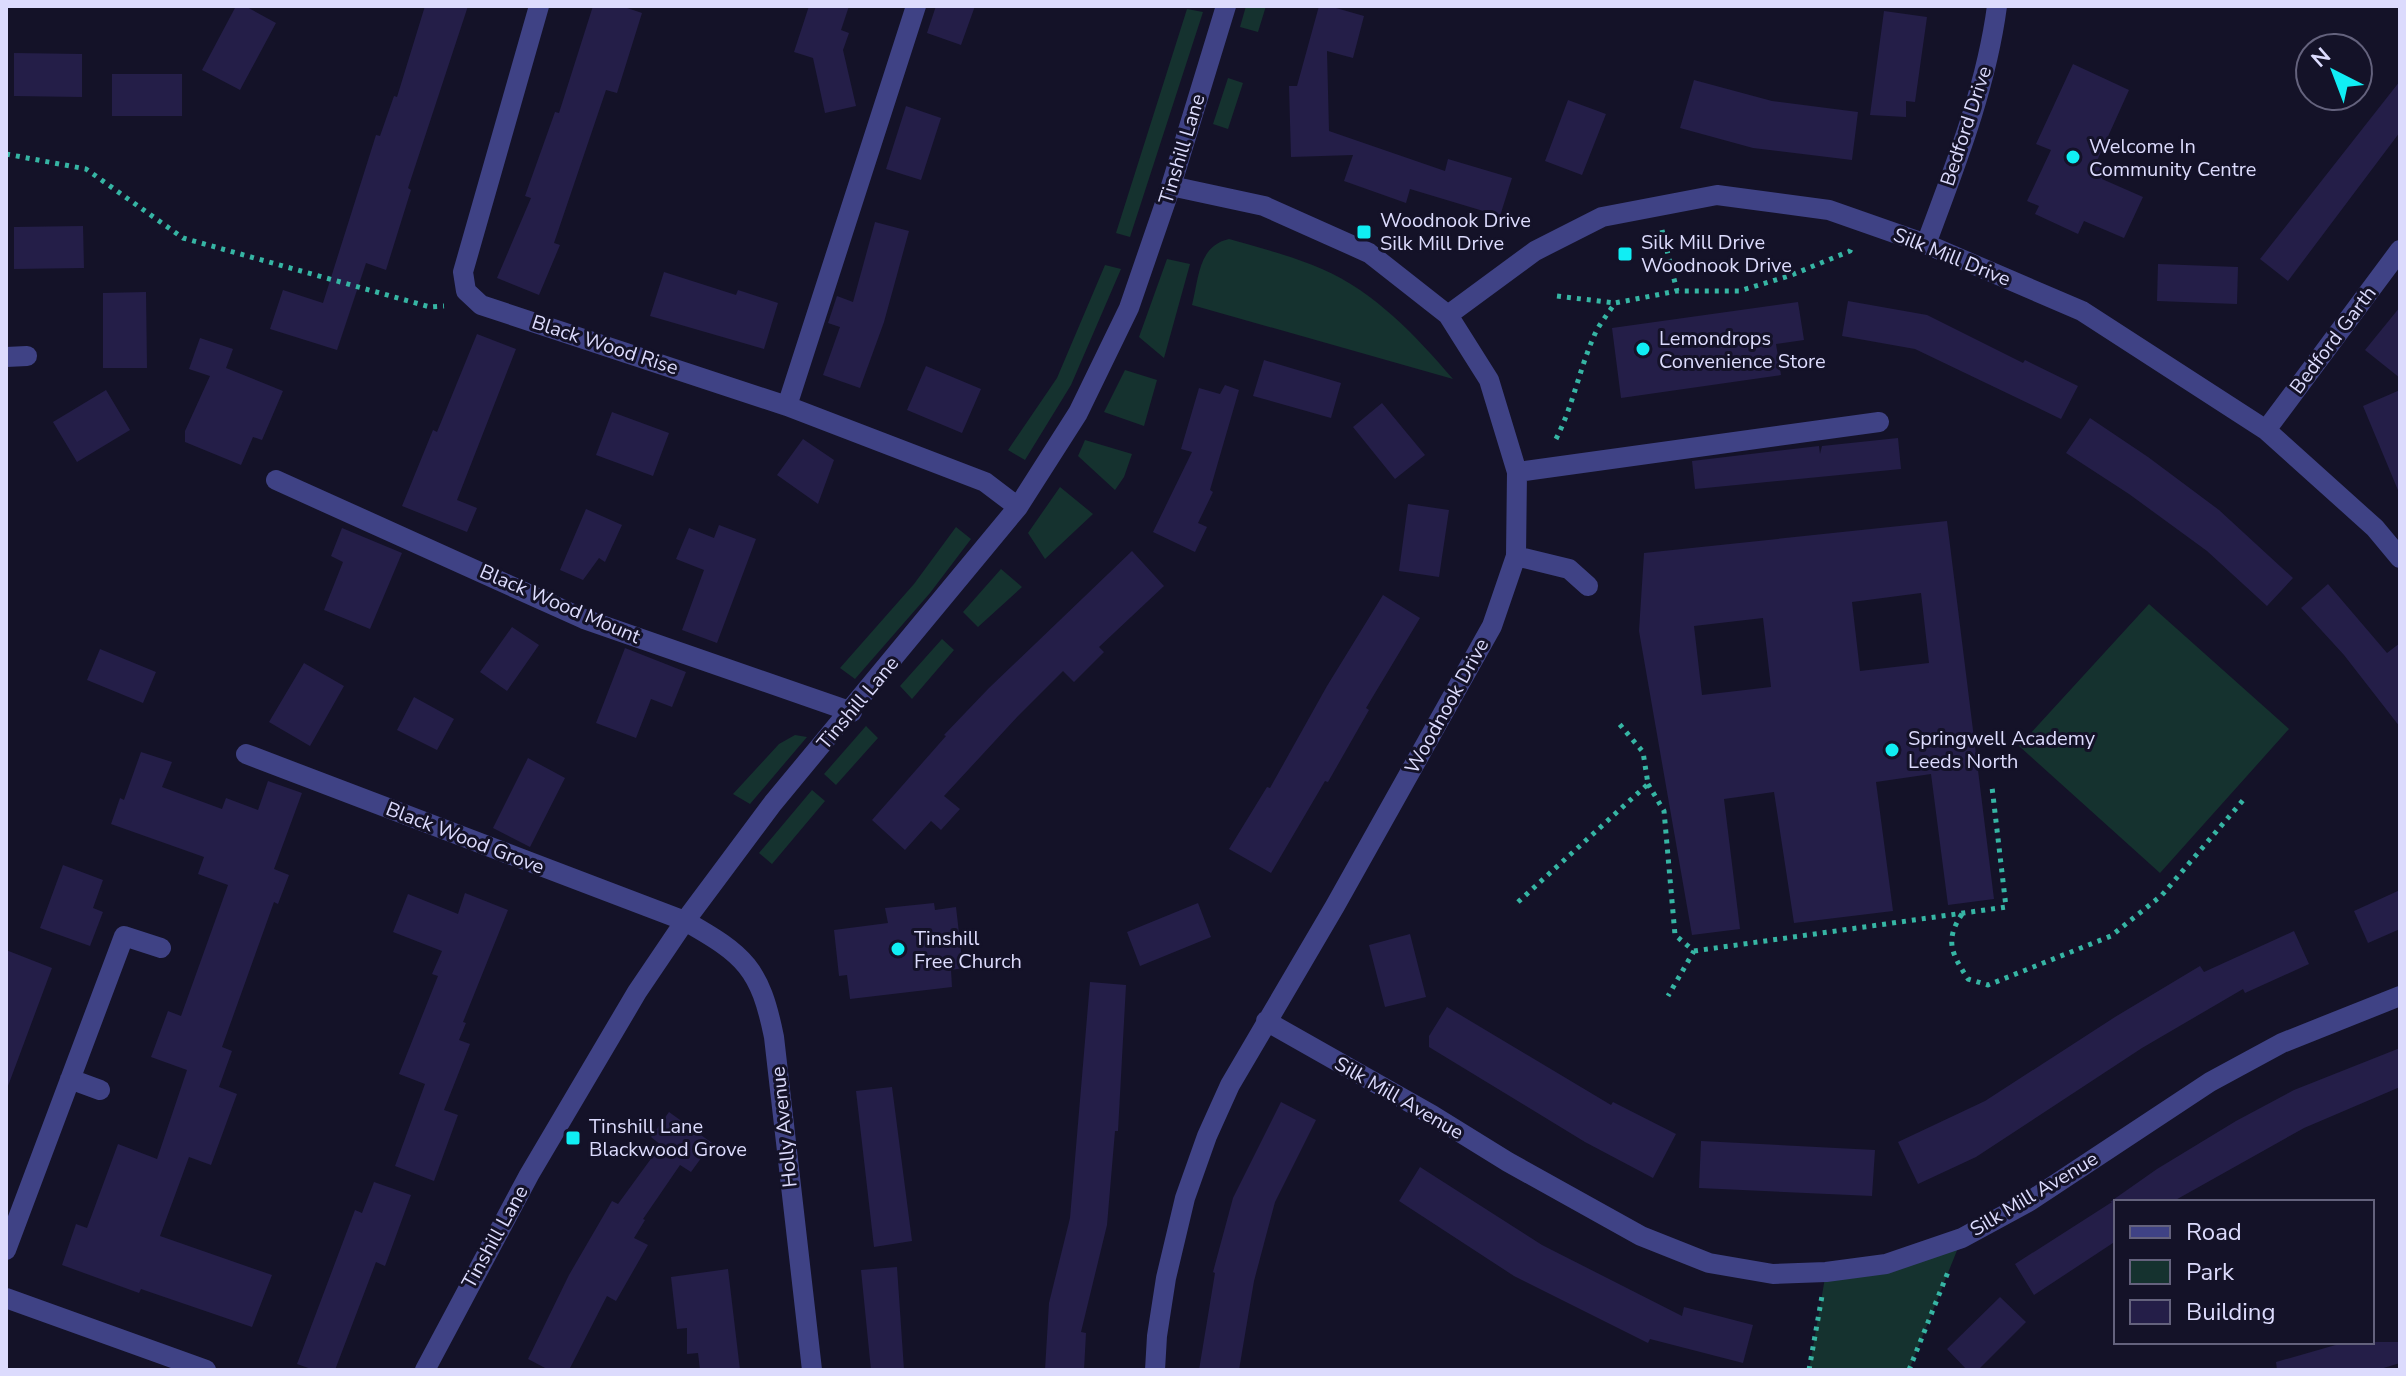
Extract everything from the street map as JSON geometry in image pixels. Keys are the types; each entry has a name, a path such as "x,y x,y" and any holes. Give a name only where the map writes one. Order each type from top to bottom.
{"street":[{"path":"481,305 466,291 463,272 539,6"},
{"path":"787,406 916,6"},
{"name":"Tinshill Lane","path":"425,1370 529,1175 637,992 685,921 773,803 852,712 1018,507 1078,413 1129,308 1171,186 1226,6"},
{"name":"Bedford Drive","path":"1926,244 1972,120 1991,47 1997,6"},
{"name":"Woodnook Drive","path":"1155,1370 1166,1278 1185,1198 1207,1136 1230,1085 1335,906 1492,626 1516,556 1517,472 1489,380 1448,315 1369,253 1264,206 1171,186"},
{"name":"Silk Mill Drive","path":"1448,315 1535,251 1602,217 1717,195 1829,210 1926,244 2082,311 2266,430 2375,528 2400,558"},
{"name":"Bedford Garth","path":"2266,430 2400,250"},
{"name":"Black Wood Rise","path":"481,305 787,406 985,482 1018,507"},
{"path":"1517,472 1879,422"},
{"name":"Black Wood Mount","path":"276,480 584,619 852,712"},
{"path":"1516,556 1569,569 1588,586"},
{"name":"Black Wood Grove","path":"246,754 685,921"},
{"name":"Holly Avenue","path":"685,921 721,942 739,957 763,988 769,1009 812,1370"},
{"path":"6,1250 124,936 161,948"},
{"name":"Silk Mill Avenue","path":"1266,1021 1641,1236 1709,1263 1773,1274 1826,1272 1886,1264 1962,1238 2030,1201 2210,1082 2282,1043 2400,996"},
{"path":"70,1079 100,1090"},
{"path":"6,1298 206,1370"}],"path":[{"path":"6,154 86,169 183,238 430,307 481,305"},
{"path":"1656,207 1677,291"},
{"path":"1557,296 1615,303 1677,291 1739,291 1789,276 1850,251 1863,222"},
{"path":"1541,469 1566,421 1595,332 1615,303"},
{"path":"1616,720 1643,752 1648,784 1664,811 1675,935 1694,951 2006,907 1992,787"},
{"path":"1518,902 1648,784"},
{"path":"1962,913 1951,930 1953,956 1968,979 1988,985 2111,936 2162,895 2245,798"},
{"path":"1668,996 1694,951"},
{"path":"1909,1370 1962,1238"},
{"path":"1809,1370 1826,1272"}],"green space":[{"path":"1246,6 1266,6 1258,32 1240,27"},
{"path":"1187,9 1203,12 1130,237 1116,233"},
{"path":"1228,78 1243,83 1228,129 1213,124"},
{"path":"1229,239 1311,264 1360,290 1409,331 1453,379 1192,305 1206,256 1211,248"},
{"path":"1167,259 1190,264 1164,358 1139,337"},
{"path":"1105,265 1121,269 1071,385 1025,460 1008,450 1057,378"},
{"path":"1125,370 1157,380 1144,426 1104,412"},
{"path":"1085,440 1132,454 1124,477 1115,490 1078,456"},
{"path":"1060,487 1093,514 1045,559 1028,533"},
{"path":"956,527 971,539 930,593 855,679 840,668 914,584"},
{"path":"1001,569 1022,587 978,627 963,612"},
{"path":"2149,604 2289,729 2160,873 2019,746"},
{"path":"942,639 954,650 912,699 900,686"},
{"path":"866,726 878,738 836,785 824,774"},
{"path":"795,735 807,737 750,804 733,794 779,744"},
{"path":"812,790 825,801 772,864 759,853"},
{"path":"1962,1238 1909,1370 1809,1370 1826,1272"}],"building":[{"path":"236,6 245,6 276,23 240,90 202,70"},
{"path":"425,6 468,6 408,188 411,190 386,270 366,263 337,350 270,329 283,290 323,303 376,135 380,136 394,96 397,97"},
{"path":"593,6 621,6 642,13 617,93 606,90 554,243 560,245 539,295 497,278 531,198 525,196 555,112 559,113"},
{"path":"809,6 849,6 841,30 849,33 843,50 856,106 825,113 813,58 794,52"},
{"path":"936,6 975,6 961,45 927,33"},
{"path":"1319,6 1364,16 1353,58 1327,51 1329,131 1445,171 1448,159 1512,178 1500,216 1410,189 1406,203 1344,181 1353,155 1291,157 1289,86 1297,86"},
{"path":"1884,11 1927,17 1915,102 1906,101 1906,117 1870,115"},
{"path":"14,53 82,54 82,97 14,96"},
{"name":"Welcome In Community Centre","path":"2073,64 2129,90 2096,163 2107,168 2102,179 2143,197 2124,238 2084,221 2078,234 2035,214 2039,206 2027,201 2051,150 2036,144"},
{"path":"112,74 182,74 182,116 112,116"},
{"path":"1694,80 1772,101 1858,112 1852,160 1753,148 1680,128"},
{"path":"2400,81 2400,132 2288,281 2260,259"},
{"path":"1568,100 1606,114 1582,175 1545,161"},
{"path":"906,106 941,118 921,180 886,169"},
{"path":"875,222 909,231 884,322 860,388 823,375 840,327 828,323 837,296 853,302"},
{"path":"83,226 84,268 14,269 14,227"},
{"path":"2158,264 2238,267 2237,304 2157,301"},
{"path":"664,272 736,295 738,290 778,303 764,349 650,316"},
{"path":"146,292 147,368 103,368 103,293"},
{"path":"1848,301 1927,315 2023,363 2025,360 2078,386 2061,419 1915,349 1842,336"},
{"path":"1798,302 1804,340 1776,344 1781,375 1621,398 1612,328"},
{"path":"2400,307 2400,378 2365,350"},
{"path":"477,334 516,349 457,500 477,508 467,532 402,506 433,430 437,432"},
{"path":"200,338 233,349 226,368 283,391 262,440 253,437 241,465 185,442 185,431 210,376 189,369"},
{"path":"1264,360 1341,383 1331,418 1253,396"},
{"path":"926,366 981,389 962,433 907,410"},
{"path":"1225,385 1239,390 1210,490 1213,492 1198,523 1207,527 1195,552 1153,532 1192,452 1181,449 1199,388 1220,394"},
{"path":"106,390 130,430 77,462 53,422"},
{"path":"2400,390 2400,495 2363,406"},
{"path":"1382,403 1425,455 1395,479 1353,427"},
{"path":"612,412 669,433 653,476 596,455"},
{"path":"2090,418 2219,510 2293,578 2267,606 2207,551 2066,453"},
{"path":"1898,438 1901,469 1695,489 1692,461 1819,446 1820,454 1822,446"},
{"path":"803,439 834,460 818,504 777,475"},
{"path":"1408,504 1449,510 1439,577 1399,571"},
{"path":"586,509 622,525 605,562 599,558 583,580 560,570"},
{"path":"1947,521 1994,899 1948,905 1931,774 1876,782 1893,911 1794,923 1774,792 1724,799 1740,929 1692,935 1639,631 1644,553","holes":["1921,593 1929,663 1860,671 1852,602","1763,618 1771,687 1702,695 1694,626"]},
{"path":"719,525 756,539 717,643 682,630 704,570 676,559 689,528 714,538"},
{"path":"342,528 402,553 370,629 324,610 343,562 331,556"},
{"path":"1132,551 1164,586 1099,647 1104,652 1074,682 1063,671 1018,716 944,796 960,809 941,830 931,821 905,850 872,820 944,735 989,688"},
{"path":"2328,584 2387,653 2400,643 2400,727 2344,655 2301,608"},
{"path":"1383,595 1420,618 1366,708 1369,710 1328,782 1325,781 1271,873 1229,849 1267,787 1270,788"},
{"path":"512,627 539,645 507,691 480,672"},
{"path":"625,648 686,672 672,707 651,699 636,738 596,723"},
{"path":"100,649 156,672 143,703 87,680"},
{"path":"304,663 344,686 310,746 269,722"},
{"path":"414,697 454,719 437,750 397,730"},
{"path":"141,752 172,762 162,787 222,809 226,798 258,810 268,781 302,793 274,869 289,875 278,904 274,902 222,1047 232,1051 219,1087 237,1094 211,1165 189,1157 160,1236 272,1275 252,1327 141,1289 139,1293 62,1265 76,1224 87,1228 118,1144 157,1159 187,1070 151,1057 168,1011 181,1016 228,885 198,874 204,857 111,824 120,798 124,800"},
{"path":"528,758 565,778 530,847 493,828"},
{"path":"63,865 103,880 93,908 103,912 90,946 40,928"},
{"path":"2400,890 2400,929 2368,943 2354,911"},
{"path":"465,893 508,910 463,1022 466,1023 459,1040 470,1044 444,1110 458,1115 434,1181 395,1166 425,1084 399,1074 438,976 432,974 442,951 393,932 408,894 458,914"},
{"name":"Tinshill Free Church","path":"934,903 935,910 956,907 963,968 951,970 952,987 850,999 847,975 839,976 834,930 888,923 885,908"},
{"path":"1198,903 1211,937 1140,966 1127,932"},
{"path":"2294,931 2309,964 2245,993 2243,989 2142,1048 1976,1157 1918,1184 1898,1142 1985,1101 2200,966 2204,972"},
{"path":"1410,934 1426,997 1385,1007 1369,945"},
{"path":"6,950 52,968 8,1086 6,1086"},
{"path":"1090,982 1126,985 1118,1131 1115,1131 1107,1225 1081,1332 1086,1333 1084,1370 1045,1370 1049,1303 1070,1218"},
{"path":"1447,1007 1611,1105 1613,1102 1676,1134 1653,1178 1585,1142 1429,1047 1429,1036"},
{"path":"2400,1048 2400,1087 2304,1128 2176,1200 2114,1200 2114,1242 2034,1295 2015,1264 2112,1202 2110,1202 2157,1169 2294,1090"},
{"path":"892,1087 912,1241 874,1247 856,1091"},
{"path":"1281,1102 1316,1120 1275,1202 1254,1281 1239,1370 1199,1370 1213,1272 1233,1198"},
{"path":"669,1112 712,1143 691,1172 680,1165 643,1219 634,1238 648,1245 616,1301 607,1296 569,1370 549,1370 528,1359 569,1275 612,1201 618,1204 661,1145 651,1137"},
{"path":"1701,1141 1875,1150 1872,1196 1699,1188"},
{"path":"1420,1167 1542,1245 1682,1316 1684,1307 1753,1325 1743,1363 1650,1339 1648,1343 1514,1276 1399,1201"},
{"path":"374,1182 411,1195 385,1266 376,1262 335,1370 314,1370 297,1364 355,1210 362,1213"},
{"path":"897,1267 904,1370 871,1370 861,1270"},
{"path":"728,1269 740,1370 700,1370 698,1353 687,1354 687,1328 677,1329 671,1277"},
{"path":"2000,1297 2026,1322 1978,1370 1967,1370 1947,1349"},
{"path":"2400,1342 2400,1363 2377,1370 2277,1370 2276,1362 2339,1344"}],"place":[{"name":"Welcome In Community Centre","path":"2073,157"},
{"name":"Woodnook Drive Silk Mill Drive","path":"1364,232"},
{"name":"Silk Mill Drive Woodnook Drive","path":"1625,254"},
{"name":"Lemondrops Convenience Store","path":"1643,349"},
{"name":"Springwell Academy Leeds North","path":"1892,750"},
{"name":"Tinshill Free Church","path":"898,949"},
{"name":"Tinshill Lane Blackwood Grove","path":"573,1138"}]}
